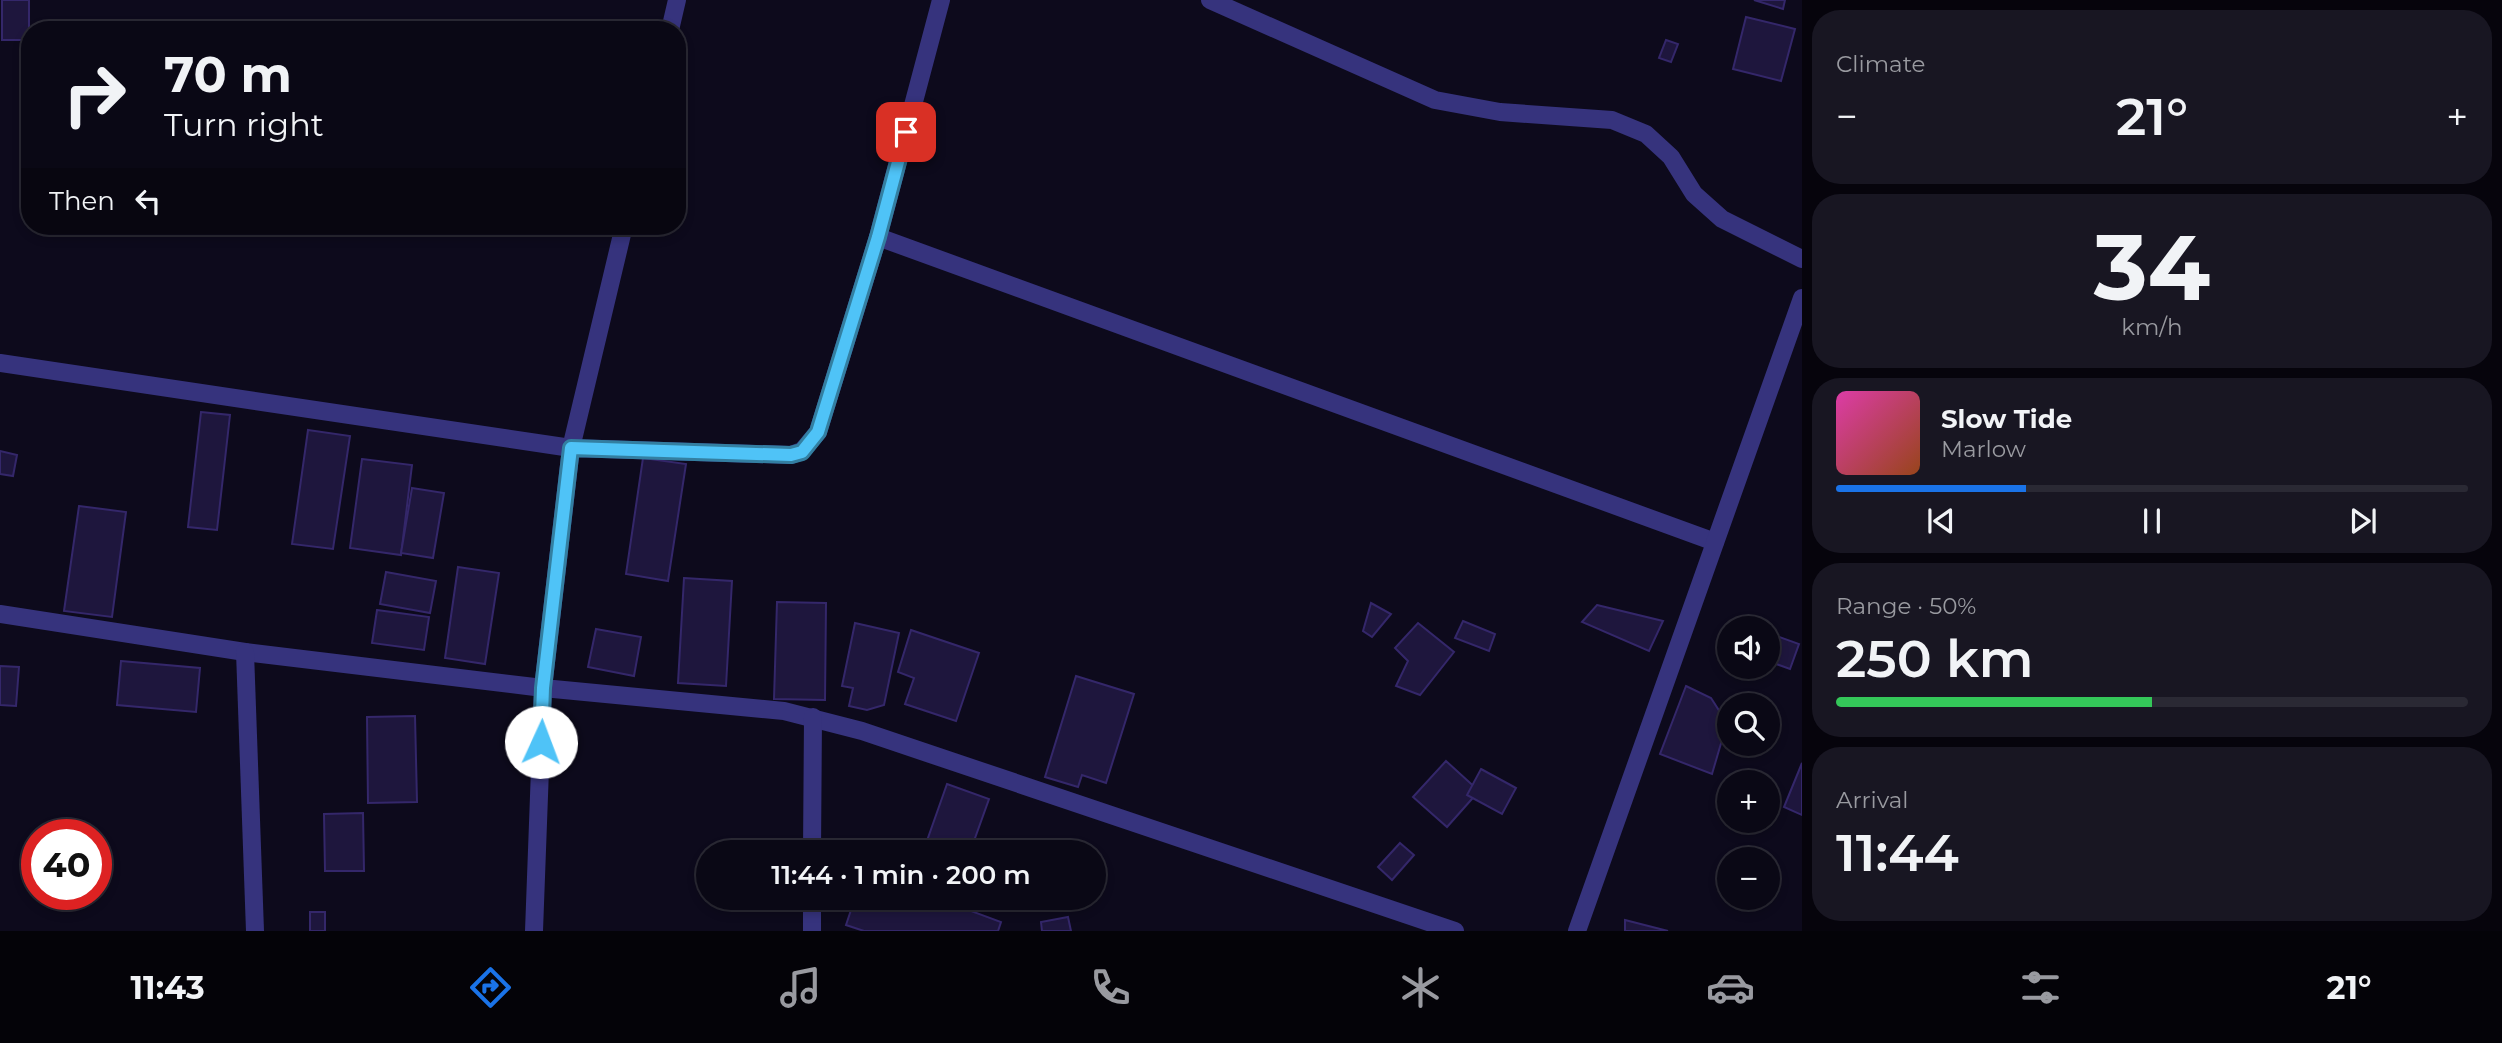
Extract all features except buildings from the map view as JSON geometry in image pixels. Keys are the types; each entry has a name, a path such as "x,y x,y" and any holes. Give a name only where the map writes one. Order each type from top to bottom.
{"street":[{"path":"672,21 677,0"},
{"path":"0,363 571,448 791,455 802,452 818,432 878,237 941,0"},
{"path":"1210,0 1435,100 1500,112 1612,120 1646,134 1671,156 1695,194 1722,219 1802,259"},
{"path":"534,931 543,688 571,448 622,235"},
{"path":"878,237 1715,542"},
{"path":"1577,931 1802,298"},
{"path":"0,614 245,652 543,688 747,707 813,717 1455,931"},
{"path":"245,652 255,931"},
{"path":"812,840 813,717"},
{"path":"812,910 812,931"}],"route":[{"path":"541,742 543,688 571,448 791,455 802,452 818,432 878,237 906,132"}]}
